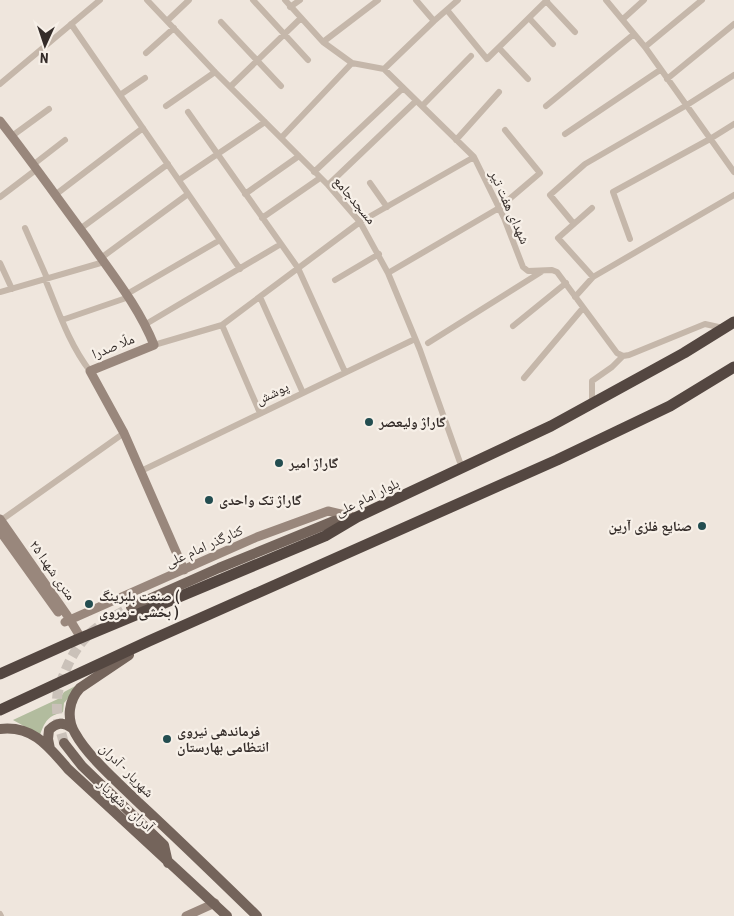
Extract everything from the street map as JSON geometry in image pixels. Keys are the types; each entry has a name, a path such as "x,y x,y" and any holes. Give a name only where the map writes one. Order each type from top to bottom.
{"highway":[{"name":"بلوار امام علی","path":"0,674 78,639 325,536 357,518 551,426 684,353 734,322"},
{"path":"3,709 149,641 557,460 670,406 734,367"}],"main road":[{"path":"131,607 219,568 334,521 357,518"},
{"path":"72,728 71,701 80,688 149,641"},
{"path":"50,749 49,730 53,726 62,723 72,728"},
{"name":"آدران - شهریار","path":"0,729 10,728 30,732 168,863 228,916"},
{"name":"شهریار - آدران","path":"72,728 107,771 257,916"},
{"path":"64,743 82,766 164,845 168,863"}],"street":[{"path":"0,84 100,0"},
{"name":"مسجدجامع","path":"147,0 215,72 328,185 360,222 388,273 415,339 462,468"},
{"path":"167,21 189,0"},
{"path":"253,0 308,60"},
{"path":"285,0 323,42 352,63 384,69 458,0"},
{"path":"290,7 300,0"},
{"path":"323,42 378,0"},
{"path":"416,0 434,21"},
{"path":"447,10 487,59 546,0 575,32"},
{"path":"606,0 645,48 734,172"},
{"path":"623,19 644,0"},
{"path":"645,48 702,0"},
{"path":"230,87 301,18"},
{"path":"529,18 553,44"},
{"path":"222,22 281,86"},
{"path":"71,24 240,269"},
{"path":"667,79 734,24"},
{"path":"146,53 174,28"},
{"path":"546,106 634,34"},
{"path":"499,48 528,79"},
{"path":"422,106 471,56"},
{"path":"281,138 352,63"},
{"name":"شهدای هفت تیر","path":"384,69 474,157 499,208 523,267 528,271 552,270 557,272 617,353 623,356"},
{"path":"566,134 660,70"},
{"path":"166,106 215,72"},
{"path":"574,224 550,195 584,164 687,105 734,75"},
{"path":"120,96 145,78"},
{"path":"314,172 403,88"},
{"path":"456,140 499,92"},
{"path":"328,185 416,101"},
{"path":"12,136 49,109"},
{"path":"188,112 298,268 345,372"},
{"path":"179,180 265,122"},
{"path":"630,239 613,192 734,124"},
{"name":"ملّا صدرا","path":"2,126 35,166 128,295 146,324 154,345 90,370 124,433 184,570"},
{"path":"55,195 143,128"},
{"path":"388,273 499,208 540,173 505,130"},
{"path":"0,197 65,140"},
{"path":"246,194 299,156"},
{"path":"154,345 222,325 360,222 474,157"},
{"path":"80,229 168,164"},
{"path":"262,218 320,178"},
{"path":"370,183 387,207"},
{"path":"0,292 102,260 188,194"},
{"path":"575,297 593,277 734,194"},
{"path":"592,208 558,238 593,277"},
{"path":"25,228 62,320 83,362 90,370"},
{"path":"62,320 128,295 220,240"},
{"path":"146,324 281,244"},
{"path":"335,280 379,254"},
{"path":"0,262 12,289"},
{"path":"428,343 543,271"},
{"path":"514,326 566,283"},
{"path":"260,297 303,393"},
{"path":"524,378 583,308"},
{"path":"592,404 592,381 612,367 623,356 705,324 724,329"},
{"path":"222,325 260,413"},
{"name":"پوشش","path":"141,471 415,339"},
{"path":"0,520 124,433"},
{"name":"کنارگذر امام علی","path":"68,621 256,537 328,510 357,518"},
{"name":"۲۵ متری شهدا","path":"0,520 68,621 78,639"},
{"name":"۲۵ متری شهدا","path":"0,531 68,621"},
{"path":"186,916 215,904"}],"green space":[{"path":"81,683 64,703 63,712 54,715 48,720 40,735 13,720 60,698 64,692"}],"tunnel":[{"path":"64,743 58,717 57,697 60,683 70,661 76,650 90,633 131,607"}],"place":[{"name":"گاراژ ولیعصر","path":"369,422"},
{"name":"گاراژ امیر","path":"279,463"},
{"name":"گاراژ تک واحدی","path":"209,500"},
{"name":"صنایع فلزی آرین","path":"702,526"},
{"name":"صنعت بلبرینگ ( بخشی - مروی )","path":"89,604"},
{"name":"فرماندهی نیروی انتظامی بهارستان","path":"167,739"}]}
